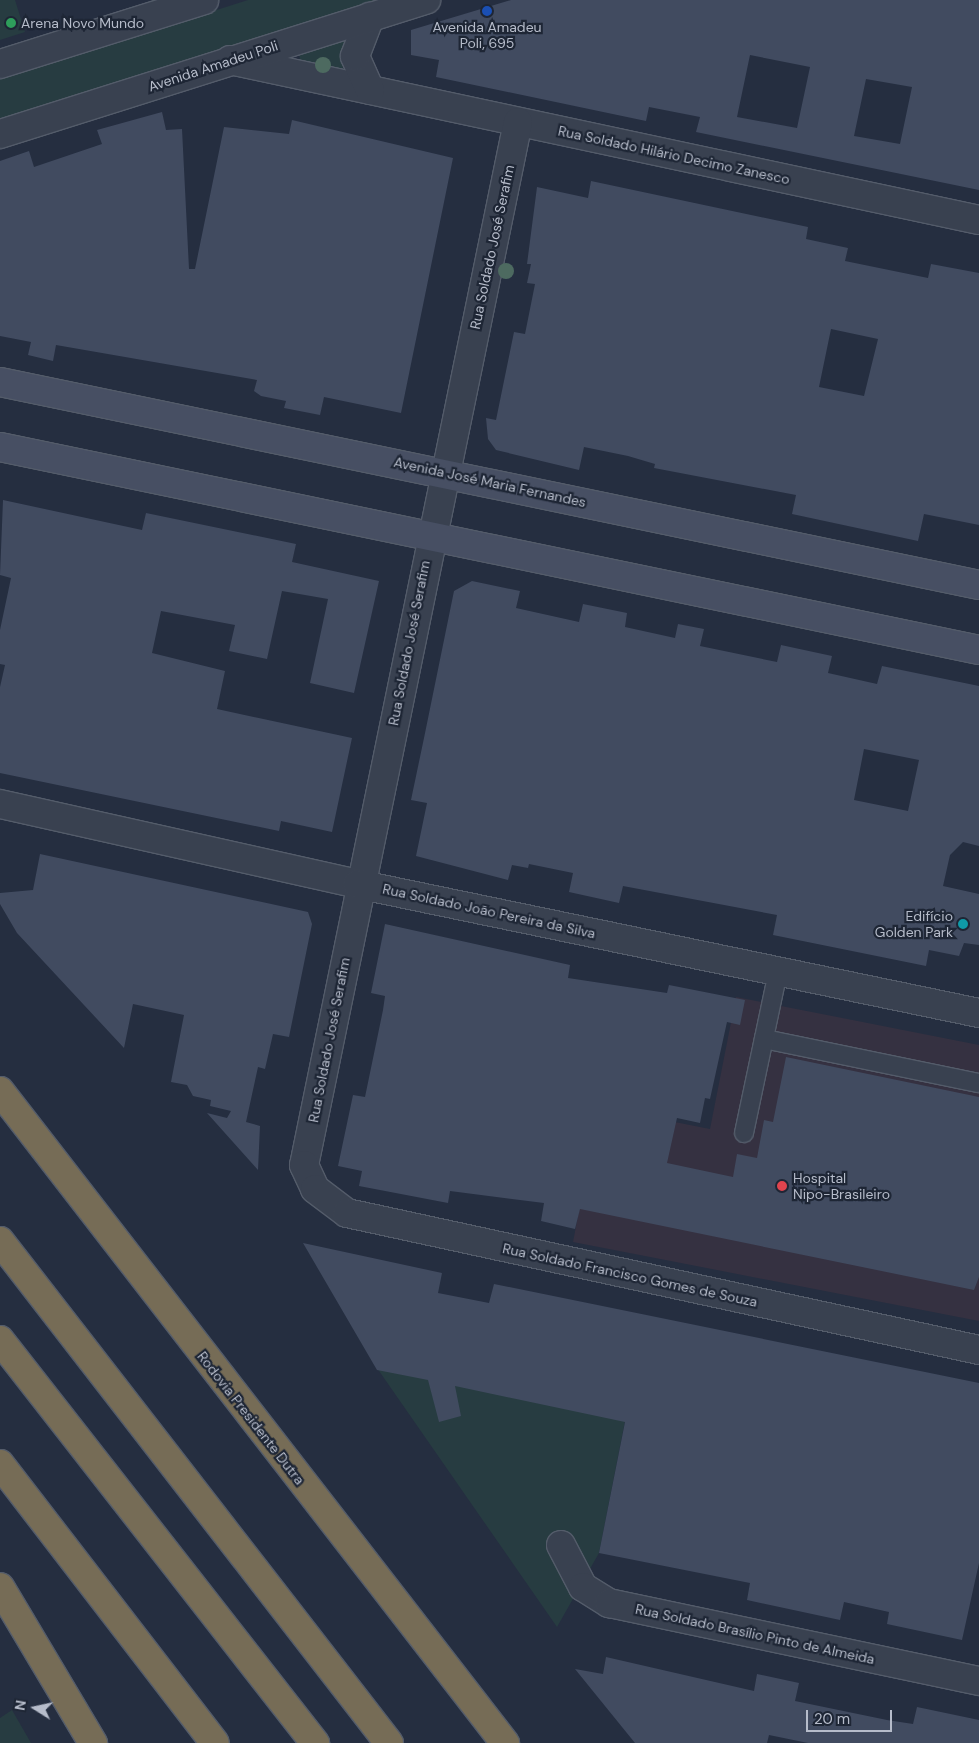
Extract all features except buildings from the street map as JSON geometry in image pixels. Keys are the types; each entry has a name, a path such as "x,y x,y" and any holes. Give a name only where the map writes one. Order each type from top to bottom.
{"highway":[{"name":"Rodovia Presidente Dutra","path":"0,1091 504,1743"},
{"path":"0,1241 389,1743"},
{"path":"0,1340 314,1743"},
{"path":"0,1464 215,1743"},
{"path":"0,1587 93,1743"}],"main road":[{"name":"Avenida José Maria Fernandes","path":"0,382 979,585"},
{"path":"0,447 979,650"}],"street":[{"path":"0,64 204,0"},
{"name":"Avenida Amadeu Poli","path":"0,134 230,60 426,0"},
{"path":"370,17 355,56 370,90"},
{"name":"Rua Soldado Hilário Decimo Zanesco","path":"230,60 979,220"},
{"name":"Rua Soldado José Serafim","path":"304,1165 431,536 518,122"},
{"name":"Rua Soldado João Pereira da Silva","path":"0,804 361,885 979,1012"},
{"name":"Rua Soldado Francisco Gomes de Souza","path":"304,1165 315,1189 347,1213 979,1350"},
{"name":"Rua Soldado Brasílio Pinto de Almeida","path":"560,1546 583,1587 609,1603 979,1681"}],"lane":[{"path":"744,1133 778,971"},
{"path":"764,1039 979,1082"}],"shaded area":[{"name":"Hospital Nipo-Brasileiro","path":"736,997 979,1045 979,1321 573,1242 599,1107 710,1129"}],"green space":[{"name":"Arena Novo Mundo","path":"0,0 15,0 25,32 0,40"},
{"path":"248,0 383,0 0,120 0,79"},
{"path":"348,35 342,53 343,72 300,60 299,50"},
{"path":"377,1368 625,1421 599,1553 557,1627"},
{"path":"12,1710 31,1743 0,1743 0,1718"}],"place":[{"name":"Avenida Amadeu Poli, 695","path":"487,11"},
{"name":"Arena Novo Mundo","path":"11,23"},
{"name":"Edifício Golden Park","path":"963,924"},
{"name":"Hospital Nipo-Brasileiro","path":"782,1186"}]}
